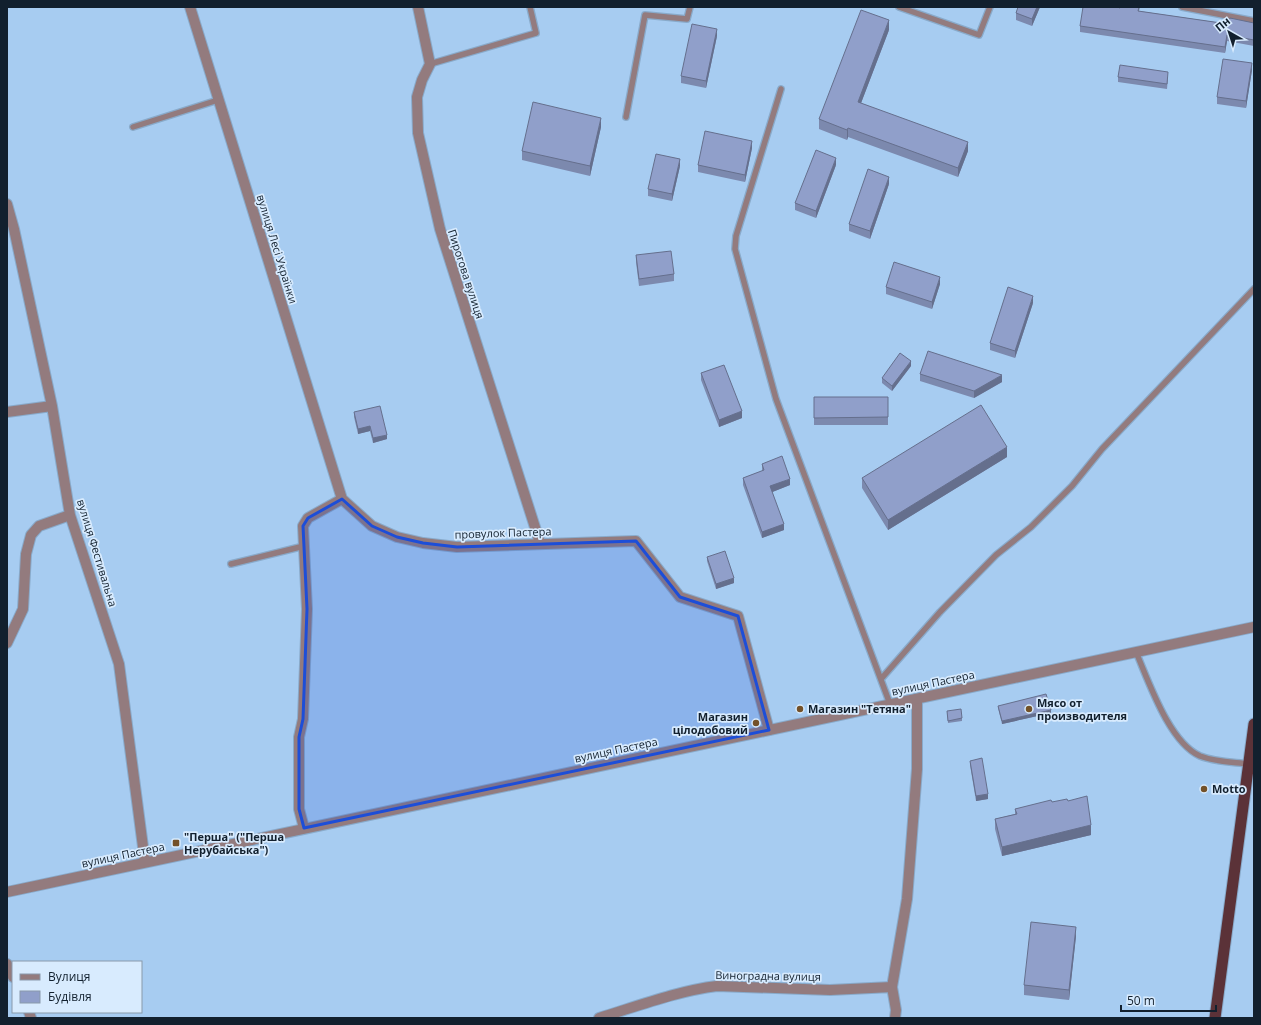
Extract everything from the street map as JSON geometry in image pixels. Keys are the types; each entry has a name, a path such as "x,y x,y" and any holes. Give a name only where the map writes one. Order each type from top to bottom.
{"highway":[{"path":"1215,1018 1254,724"}],"street":[{"name":"вулиця Лесі Українки","path":"190,7 342,499"},
{"path":"418,7 430,64"},
{"name":"Пирогова вулиця","path":"430,64 422,80 417,97 418,133 440,229 540,543"},
{"name":"вулиця Фестивальна","path":"7,204 52,406 70,515 119,664 145,862"},
{"path":"7,412 52,406"},
{"path":"304,828 299,809 299,737 303,719 308,610 303,526 308,518 342,499"},
{"name":"провулок Пастера","path":"342,499 372,526 397,538 457,547 540,543 636,541 680,597 738,616 768,730"},
{"path":"7,643 23,609 26,554 31,535 39,526 70,515"},
{"name":"вулиця Пастера","path":"7,892 1254,627"},
{"path":"895,1018 896,1010 892,987 907,899 917,769 917,698"},
{"path":"7,964 12,975"},
{"name":"Виноградна вулиця","path":"599,1018 668,997 698,989 717,986 830,990 892,987"}],"lane":[{"path":"430,64 536,33 530,7"},
{"path":"626,117 645,15 687,19 690,7"},
{"path":"899,7 980,36 990,7"},
{"path":"1182,7 1254,21"},
{"path":"781,89 736,236 735,249 776,399 890,704"},
{"path":"133,127 218,100"},
{"path":"881,679 940,612 996,555 1030,527 1072,486 1102,449 1254,289"},
{"path":"231,564 304,546"},
{"path":"1136,652 1159,708 1188,748 1202,757 1249,764"}],"highlighted area":[{"path":"342,499 372,526 397,537 423,543 457,547 636,541 680,597 738,616 769,730 304,828 299,809 299,737 303,719 307,609 303,526 308,518"}],"building":[{"path":"1018,7 1037,7 1032,19 1016,13"},
{"path":"1083,7 1139,7 1138,11 1228,24 1230,18 1254,23 1254,40 1227,35 1225,47 1080,26"},
{"path":"861,10 889,20 858,102 968,142 958,168 819,119"},
{"path":"692,24 717,29 706,81 681,76"},
{"path":"1223,59 1252,63 1246,101 1217,97"},
{"path":"1120,65 1168,72 1167,84 1118,77"},
{"path":"533,102 601,118 590,166 522,151"},
{"path":"705,131 752,141 745,175 698,165"},
{"path":"816,150 836,158 816,211 795,203"},
{"path":"656,154 680,159 672,194 648,189"},
{"path":"868,169 889,177 870,231 849,224"},
{"path":"671,251 674,274 639,279 636,255"},
{"path":"894,262 940,277 932,302 886,287"},
{"path":"1008,287 1033,296 1015,351 990,343"},
{"path":"928,351 1002,375 974,391 920,374"},
{"path":"900,353 911,361 892,386 882,378"},
{"path":"724,365 742,411 719,420 701,373"},
{"path":"814,397 888,397 888,417 814,418"},
{"path":"981,405 1007,447 888,520 862,478"},
{"path":"380,406 387,435 373,438 370,426 358,429 354,412"},
{"path":"782,456 790,479 770,486 784,524 762,532 743,478 764,470 762,464"},
{"path":"725,551 734,578 716,584 707,557"},
{"name":"Мясо от производителя","path":"1046,694 1051,710 1002,721 998,706"},
{"path":"961,709 962,718 948,721 947,711"},
{"path":"982,758 988,794 976,796 970,761"},
{"path":"1087,796 1091,825 1002,847 995,819 1017,814 1015,809 1051,800 1052,802 1067,799 1068,801"},
{"path":"1031,922 1076,927 1069,990 1024,985"}],"place":[{"name":"Магазин \"Тетяна\"","path":"800,709"},
{"name":"Мясо от производителя","path":"1029,709"},
{"name":"Магазин цілодобовий","path":"756,723"},
{"name":"Motto","path":"1204,789"},
{"name":"\"Перша\" (\"Перша Нерубайська\")","path":"176,843"}]}
